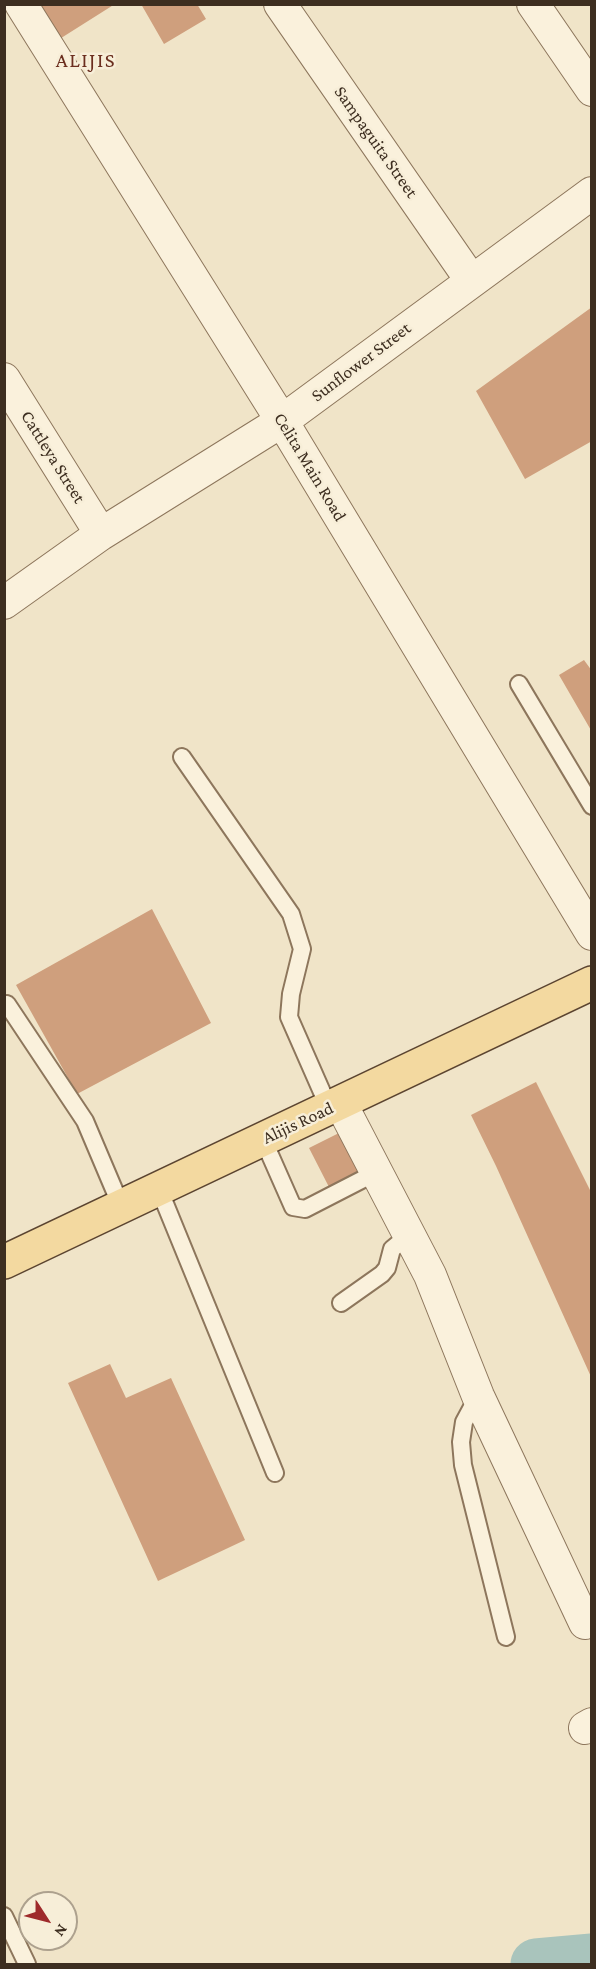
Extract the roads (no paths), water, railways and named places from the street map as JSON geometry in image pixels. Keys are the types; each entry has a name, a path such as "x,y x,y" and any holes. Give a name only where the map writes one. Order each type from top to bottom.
{"main road":[{"name":"Alijis Road","path":"4,1262 591,983"}],"street":[{"name":"Celita Main Road","path":"21,4 282,421 591,934"},
{"name":"Sampaguita Street","path":"280,4 471,280"},
{"path":"533,4 591,90"},
{"name":"Sunflower Street","path":"4,603 101,534 282,421 591,193"},
{"name":"Cattleya Street","path":"4,379 101,534"},
{"path":"335,1106 410,1235 430,1275 478,1396 589,1627"}],"lane":[{"path":"519,684 591,806"},
{"path":"182,756 291,914 302,949 291,994 289,1017 335,1106"},
{"path":"7,1004 85,1121 121,1206"},
{"path":"263,1140 293,1207 305,1209 375,1173"},
{"path":"159,1189 275,1473"},
{"path":"341,1303 382,1274 390,1261 392,1249 410,1235"},
{"path":"478,1396 464,1422 461,1442 463,1465 506,1637"},
{"path":"4,1916 27,1965"}],"waterway":[{"path":"536,1964 592,1959"}],"district":[{"name":"ALIJIS","path":"86,61"}]}
